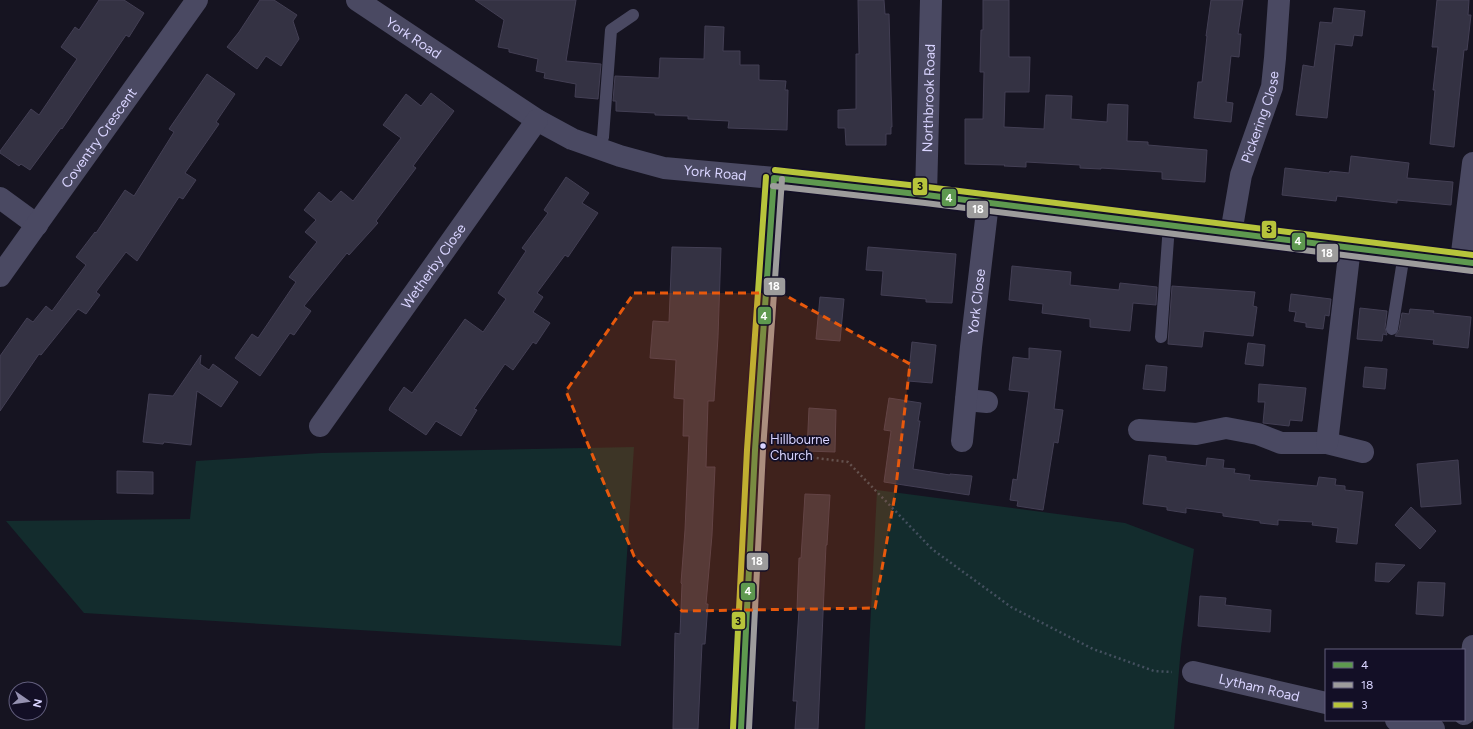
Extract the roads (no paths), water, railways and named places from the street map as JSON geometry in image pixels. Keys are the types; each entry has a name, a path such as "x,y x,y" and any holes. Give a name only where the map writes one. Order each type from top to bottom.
{"street":[{"name":"Coventry Crescent","path":"0,276 197,0"},
{"name":"York Road","path":"357,0 537,120 572,139 598,149 664,168 774,178 926,195 1467,262"},
{"name":"Northbrook Road","path":"926,195 931,0"},
{"name":"Pickering Close","path":"1231,233 1241,175 1272,87 1279,0"},
{"name":"Wetherby Close","path":"322,414 537,120"},
{"path":"1467,262 1473,163"},
{"path":"741,729 755,450 774,178"},
{"path":"0,198 37,225"},
{"name":"York Close","path":"962,441 976,401 988,203"},
{"path":"1327,443 1350,247"},
{"path":"1139,430 1196,434 1226,428 1258,434 1280,444 1327,443 1363,452"},
{"path":"1465,706 1473,646"},
{"name":"Lytham Road","path":"1193,672 1325,704"},
{"path":"1400,721 1434,729"}],"lane":[{"path":"598,149 603,137 611,30 633,15"},
{"path":"1161,337 1169,225"},
{"path":"1392,329 1404,254"}],"place":[{"name":"Hillbourne Church","path":"763,446"}]}
